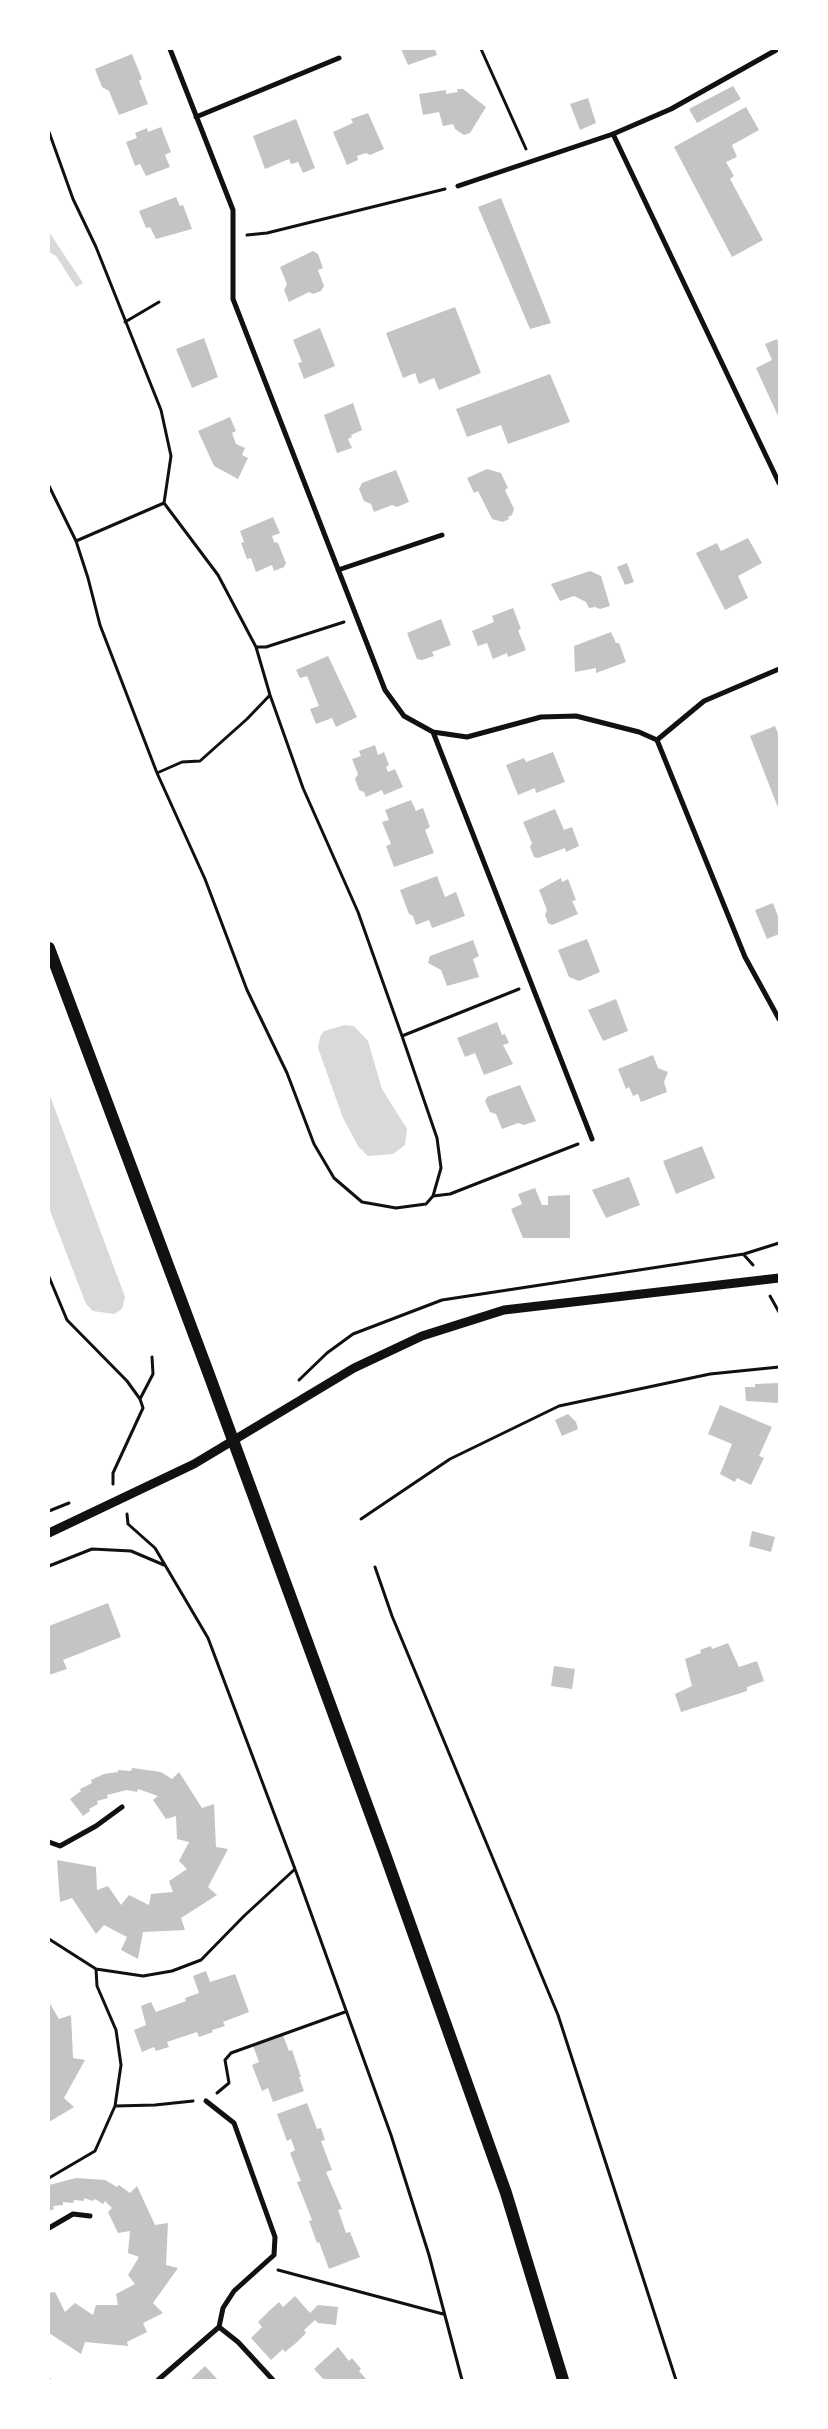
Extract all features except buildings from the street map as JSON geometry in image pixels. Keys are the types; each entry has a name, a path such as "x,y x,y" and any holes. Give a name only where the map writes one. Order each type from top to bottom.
{"main road":[{"path":"49,948 208,1372 385,1854 506,2193 563,2380"}],"street":[{"path":"170,49 233,210 234,235 231,285 233,299 385,690 404,716 433,732 467,737 541,717 576,716 639,732 657,740 745,957 779,1019"},
{"path":"458,186 613,134 671,108 778,49"},
{"path":"196,117 340,58"},
{"path":"613,134 779,483"},
{"path":"338,570 442,535"},
{"path":"657,740 704,701 779,669"},
{"path":"433,732 592,1139"},
{"path":"49,1533 194,1464 354,1368 422,1336 504,1310 779,1278"},
{"path":"49,1842 60,1846 96,1826 122,1807"},
{"path":"158,2380 218,2327 223,2308 234,2291 274,2255 275,2237 234,2123 206,2100"},
{"path":"49,2228 73,2214 90,2216"},
{"path":"218,2327 238,2342 273,2380"}],"path":[{"path":"481,49 532,162"},
{"path":"49,132 73,199 96,247 161,410 170,456 164,503 218,575 256,647 270,695 303,788 358,912 402,1036 437,1138 441,1168 433,1196 426,1204 396,1208 362,1202 334,1178 314,1144 287,1073 247,990 205,879 157,773 100,625 76,541 49,486"},
{"path":"234,235 267,233 458,186"},
{"path":"125,322 159,302"},
{"path":"76,541 164,503"},
{"path":"256,647 266,647 356,618"},
{"path":"157,773 182,762 200,761 247,720 270,695"},
{"path":"402,1036 532,984"},
{"path":"433,1196 450,1194 592,1139"},
{"path":"744,1254 779,1243"},
{"path":"49,1277 67,1320 127,1381 140,1399 143,1408 113,1473 113,1483 126,1510 128,1524 154,1548 208,1638 295,1869 410,2195 462,2378 456,2380"},
{"path":"140,1399 153,1374 152,1357"},
{"path":"361,1519 450,1459 559,1406 710,1374 779,1367"},
{"path":"49,1566 92,1549 130,1552 165,1565"},
{"path":"375,1566 392,1616 558,2015 676,2380"},
{"path":"49,1939 96,1969 143,1976 172,1971 201,1960 244,1916 295,1869"},
{"path":"49,2178 94,2151 115,2106 121,2065 116,2030 97,1986 96,1969"},
{"path":"115,2106 155,2105 206,2100 229,2083 225,2060 232,2053 345,2012"},
{"path":"263,2266 444,2314"}],"shaded area":[{"path":"49,232 83,283 76,287 56,256 49,252"},
{"path":"345,1025 354,1026 368,1041 382,1089 407,1129 405,1145 393,1154 368,1156 358,1146 343,1118 318,1048 320,1037 324,1031"},
{"path":"49,1093 125,1297 122,1309 114,1314 93,1311 86,1304 49,1208"}]}
